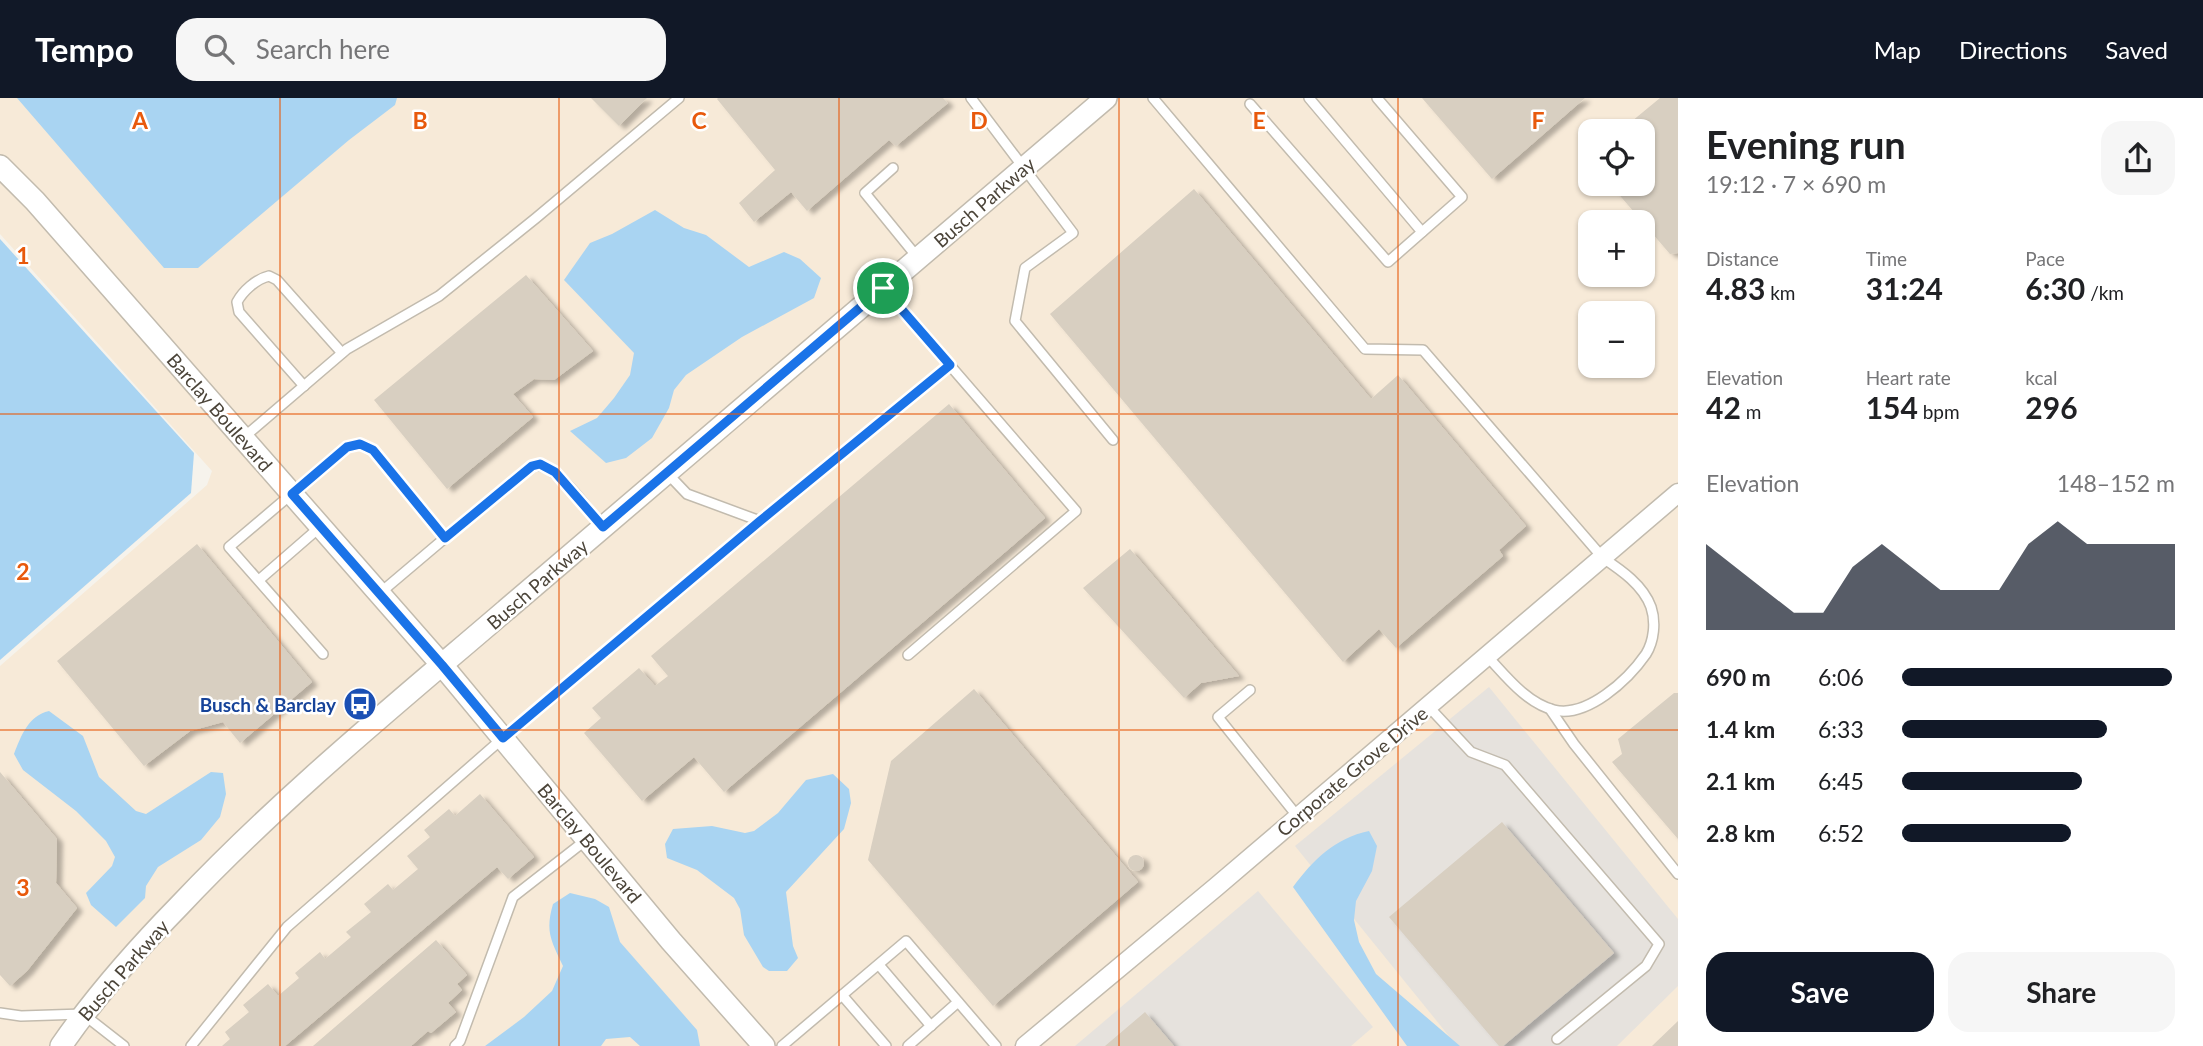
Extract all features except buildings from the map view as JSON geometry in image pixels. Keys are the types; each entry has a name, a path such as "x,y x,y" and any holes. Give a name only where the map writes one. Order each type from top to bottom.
{"street":[{"name":"Busch Parkway","path":"61,1046 83,1014 149,937 223,858 280,806 1106,98"},
{"name":"Barclay Boulevard","path":"0,166 35,201 442,665 756,1044"},
{"name":"Corporate Grove Drive","path":"1025,1046 1678,493"}],"lane":[{"path":"243,438 342,353 439,296 679,98"},
{"path":"971,98 1073,233 1026,268 1015,321 1113,440"},
{"path":"1153,98 1365,349 1423,350 1603,558 1625,573 1642,591 1651,607 1655,629 1647,652 1628,676 1608,693 1586,706 1565,712 1538,703 1516,687 1487,656"},
{"path":"1309,98 1422,232"},
{"path":"1250,104 1388,262 1462,197 1377,98"},
{"path":"894,168 865,193 918,258"},
{"path":"304,386 239,312 237,302 241,295 261,278 269,276 277,280 342,353"},
{"path":"883,288 1076,511 908,655"},
{"path":"191,1046 288,927 503,738 950,365"},
{"path":"323,654 229,547 347,447 360,444 373,450 445,538"},
{"path":"379,593 532,466 540,464 555,472 603,527"},
{"path":"667,473 688,494 760,521"},
{"path":"259,580 320,527"},
{"path":"1250,690 1217,717 1298,817"},
{"path":"1428,706 1471,752 1505,765 1659,944 1646,967 1557,1039"},
{"path":"1550,709 1574,744 1678,874"},
{"path":"455,1046 460,1041 513,897 587,839"},
{"path":"782,1046 906,941 996,1046"},
{"path":"878,965 931,1026"},
{"path":"842,995 886,1046"},
{"path":"908,1046 958,1002"},
{"path":"0,1013 21,1016 83,1014 124,1046"}],"shaded area":[{"path":"0,98 1678,98 1678,1046 0,1046 0,666 207,485 212,471 0,234"},
{"path":"1489,687 1678,919 1678,986 1617,1046 1457,1046 1295,846"},
{"path":"1258,891 1373,1027 1351,1046 1075,1046"}],"water":[{"path":"17,98 397,98 395,105 349,140 198,268 164,268"},
{"path":"655,210 684,228 706,235 749,267 784,252 800,259 821,278 814,298 742,337 686,375 674,390 669,408 652,438 626,458 606,463 570,431 597,418 614,398 630,375 634,353 564,280 590,243"},
{"path":"0,239 194,453 191,493 0,660"},
{"path":"49,711 83,736 99,777 136,811 146,814 211,772 223,773 226,794 220,817 201,840 158,867 146,886 145,898 116,927 91,905 86,893 112,866 115,857 106,841 76,811 23,770 14,754 31,722"},
{"path":"833,774 849,789 851,803 844,829 786,892 793,946 798,958 787,971 769,971 763,967 744,935 740,909 734,898 697,870 667,858 665,844 673,829 712,826 745,833 754,831 778,813 806,780"},
{"path":"1369,831 1377,846 1372,871 1356,901 1354,920 1359,942 1376,974 1460,1046 1407,1046 1293,887 1326,851 1346,839"},
{"path":"570,893 595,899 609,907 620,942 697,1030 700,1046 640,1046 630,1037 606,1039 601,1046 485,1046 524,1017 552,991 563,966 550,936 551,914 553,904"}],"place":[{"name":"Busch & Barclay","path":"360,704"}],"route":[{"path":"883,288 950,365 503,738 292,494 347,447 360,444 373,450 445,538 532,466 540,464 555,472 603,527 883,288"}]}
